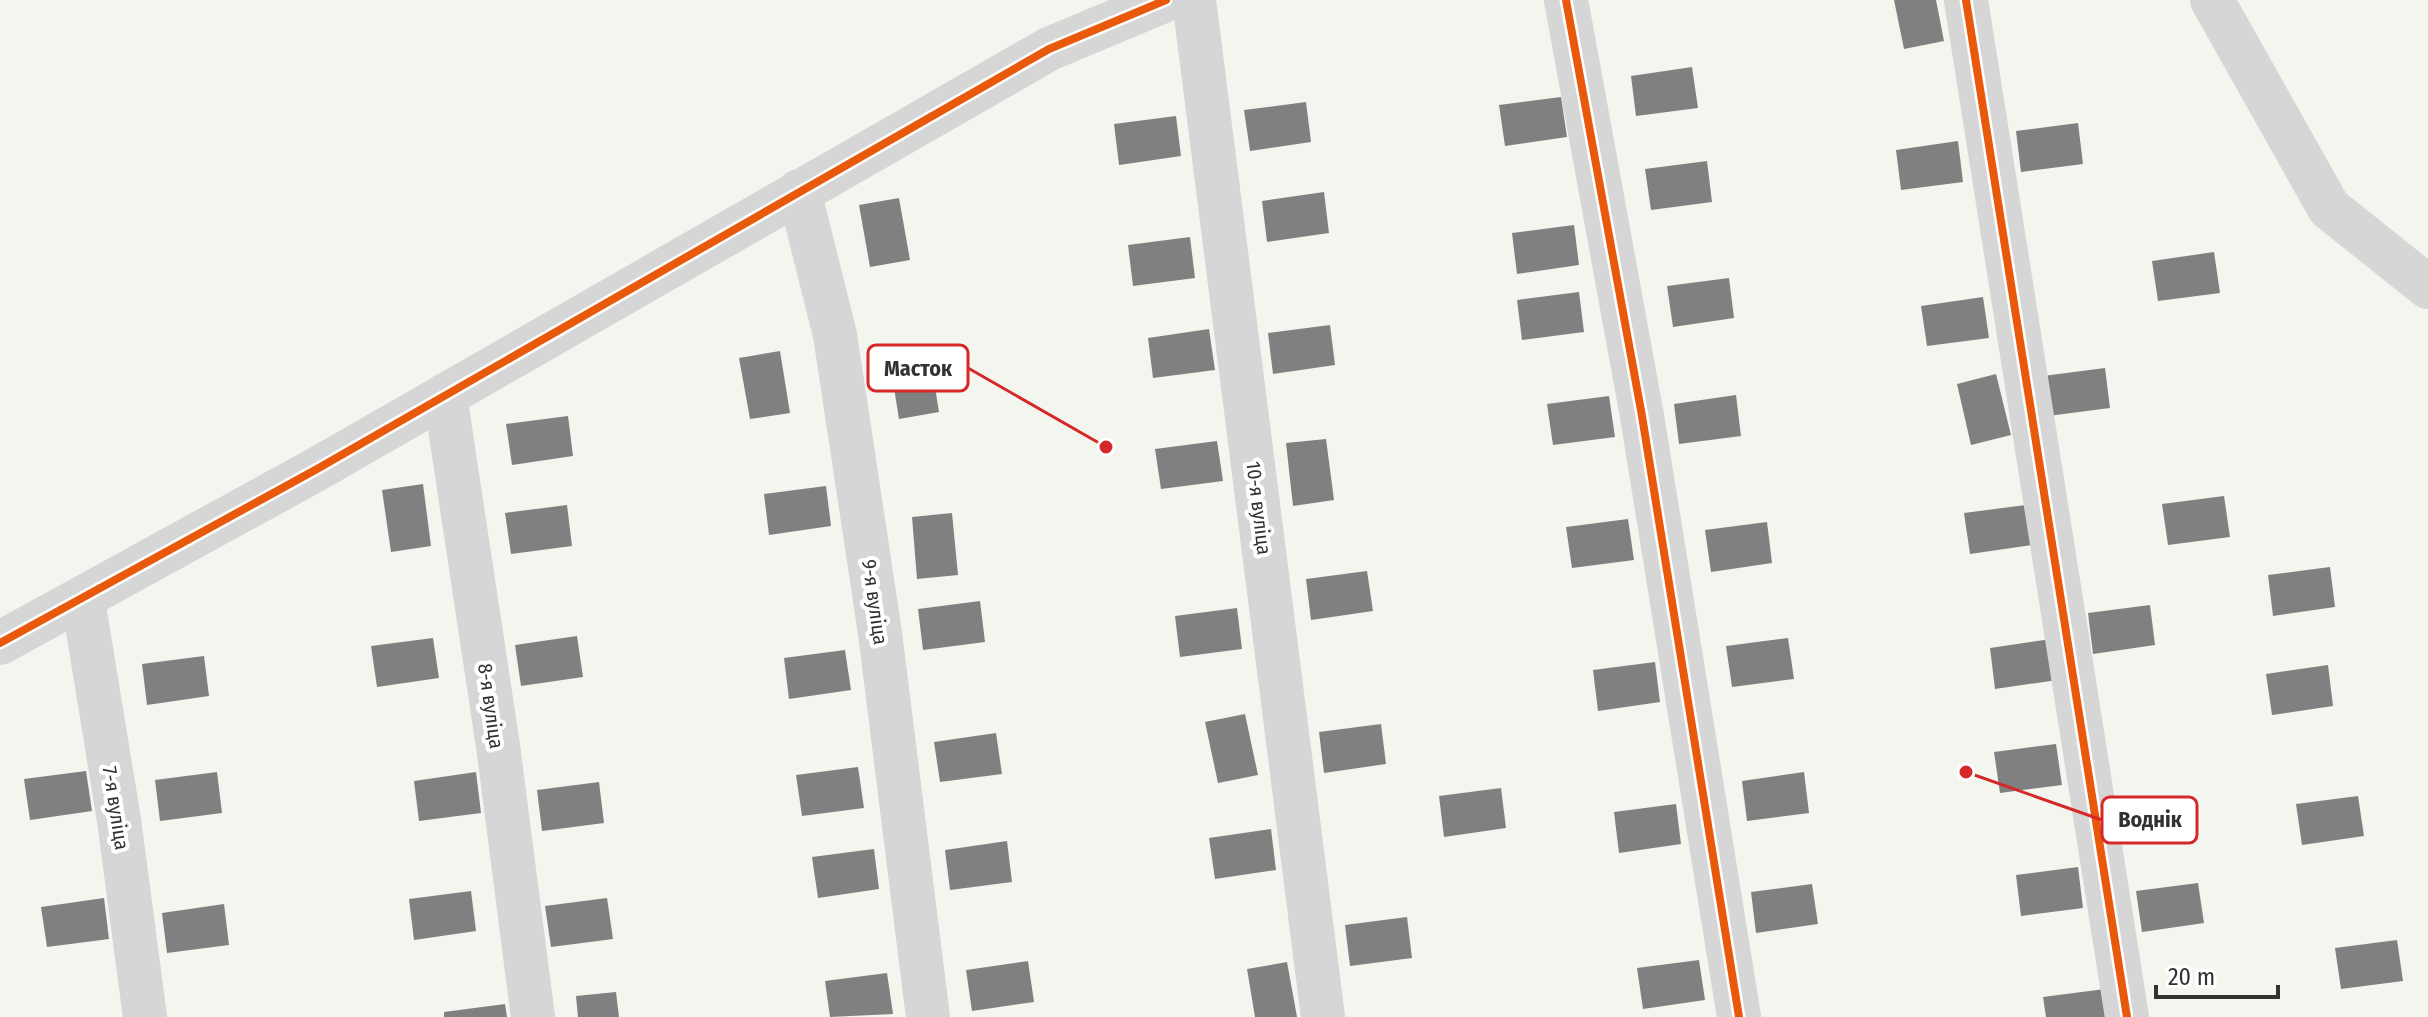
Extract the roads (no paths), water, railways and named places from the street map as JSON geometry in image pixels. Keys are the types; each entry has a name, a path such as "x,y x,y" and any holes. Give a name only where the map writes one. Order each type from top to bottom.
{"street":[{"path":"0,643 83,600 1049,49 1166,0"},
{"name":"10-я вуліца","path":"1194,0 1323,1017"},
{"path":"1566,0 1642,416 1739,1017"},
{"path":"1966,0 2127,1017"},
{"path":"2212,0 2329,208 2428,287"},
{"name":"9-я вуліца","path":"799,191 835,335 880,633 928,1017"},
{"name":"8-я вуліца","path":"445,395 498,746 533,1017"},
{"name":"7-я вуліца","path":"83,600 119,820 145,1017"}],"place":[{"name":"Масток","path":"1106,447"},
{"name":"Воднік","path":"1966,772"}]}
